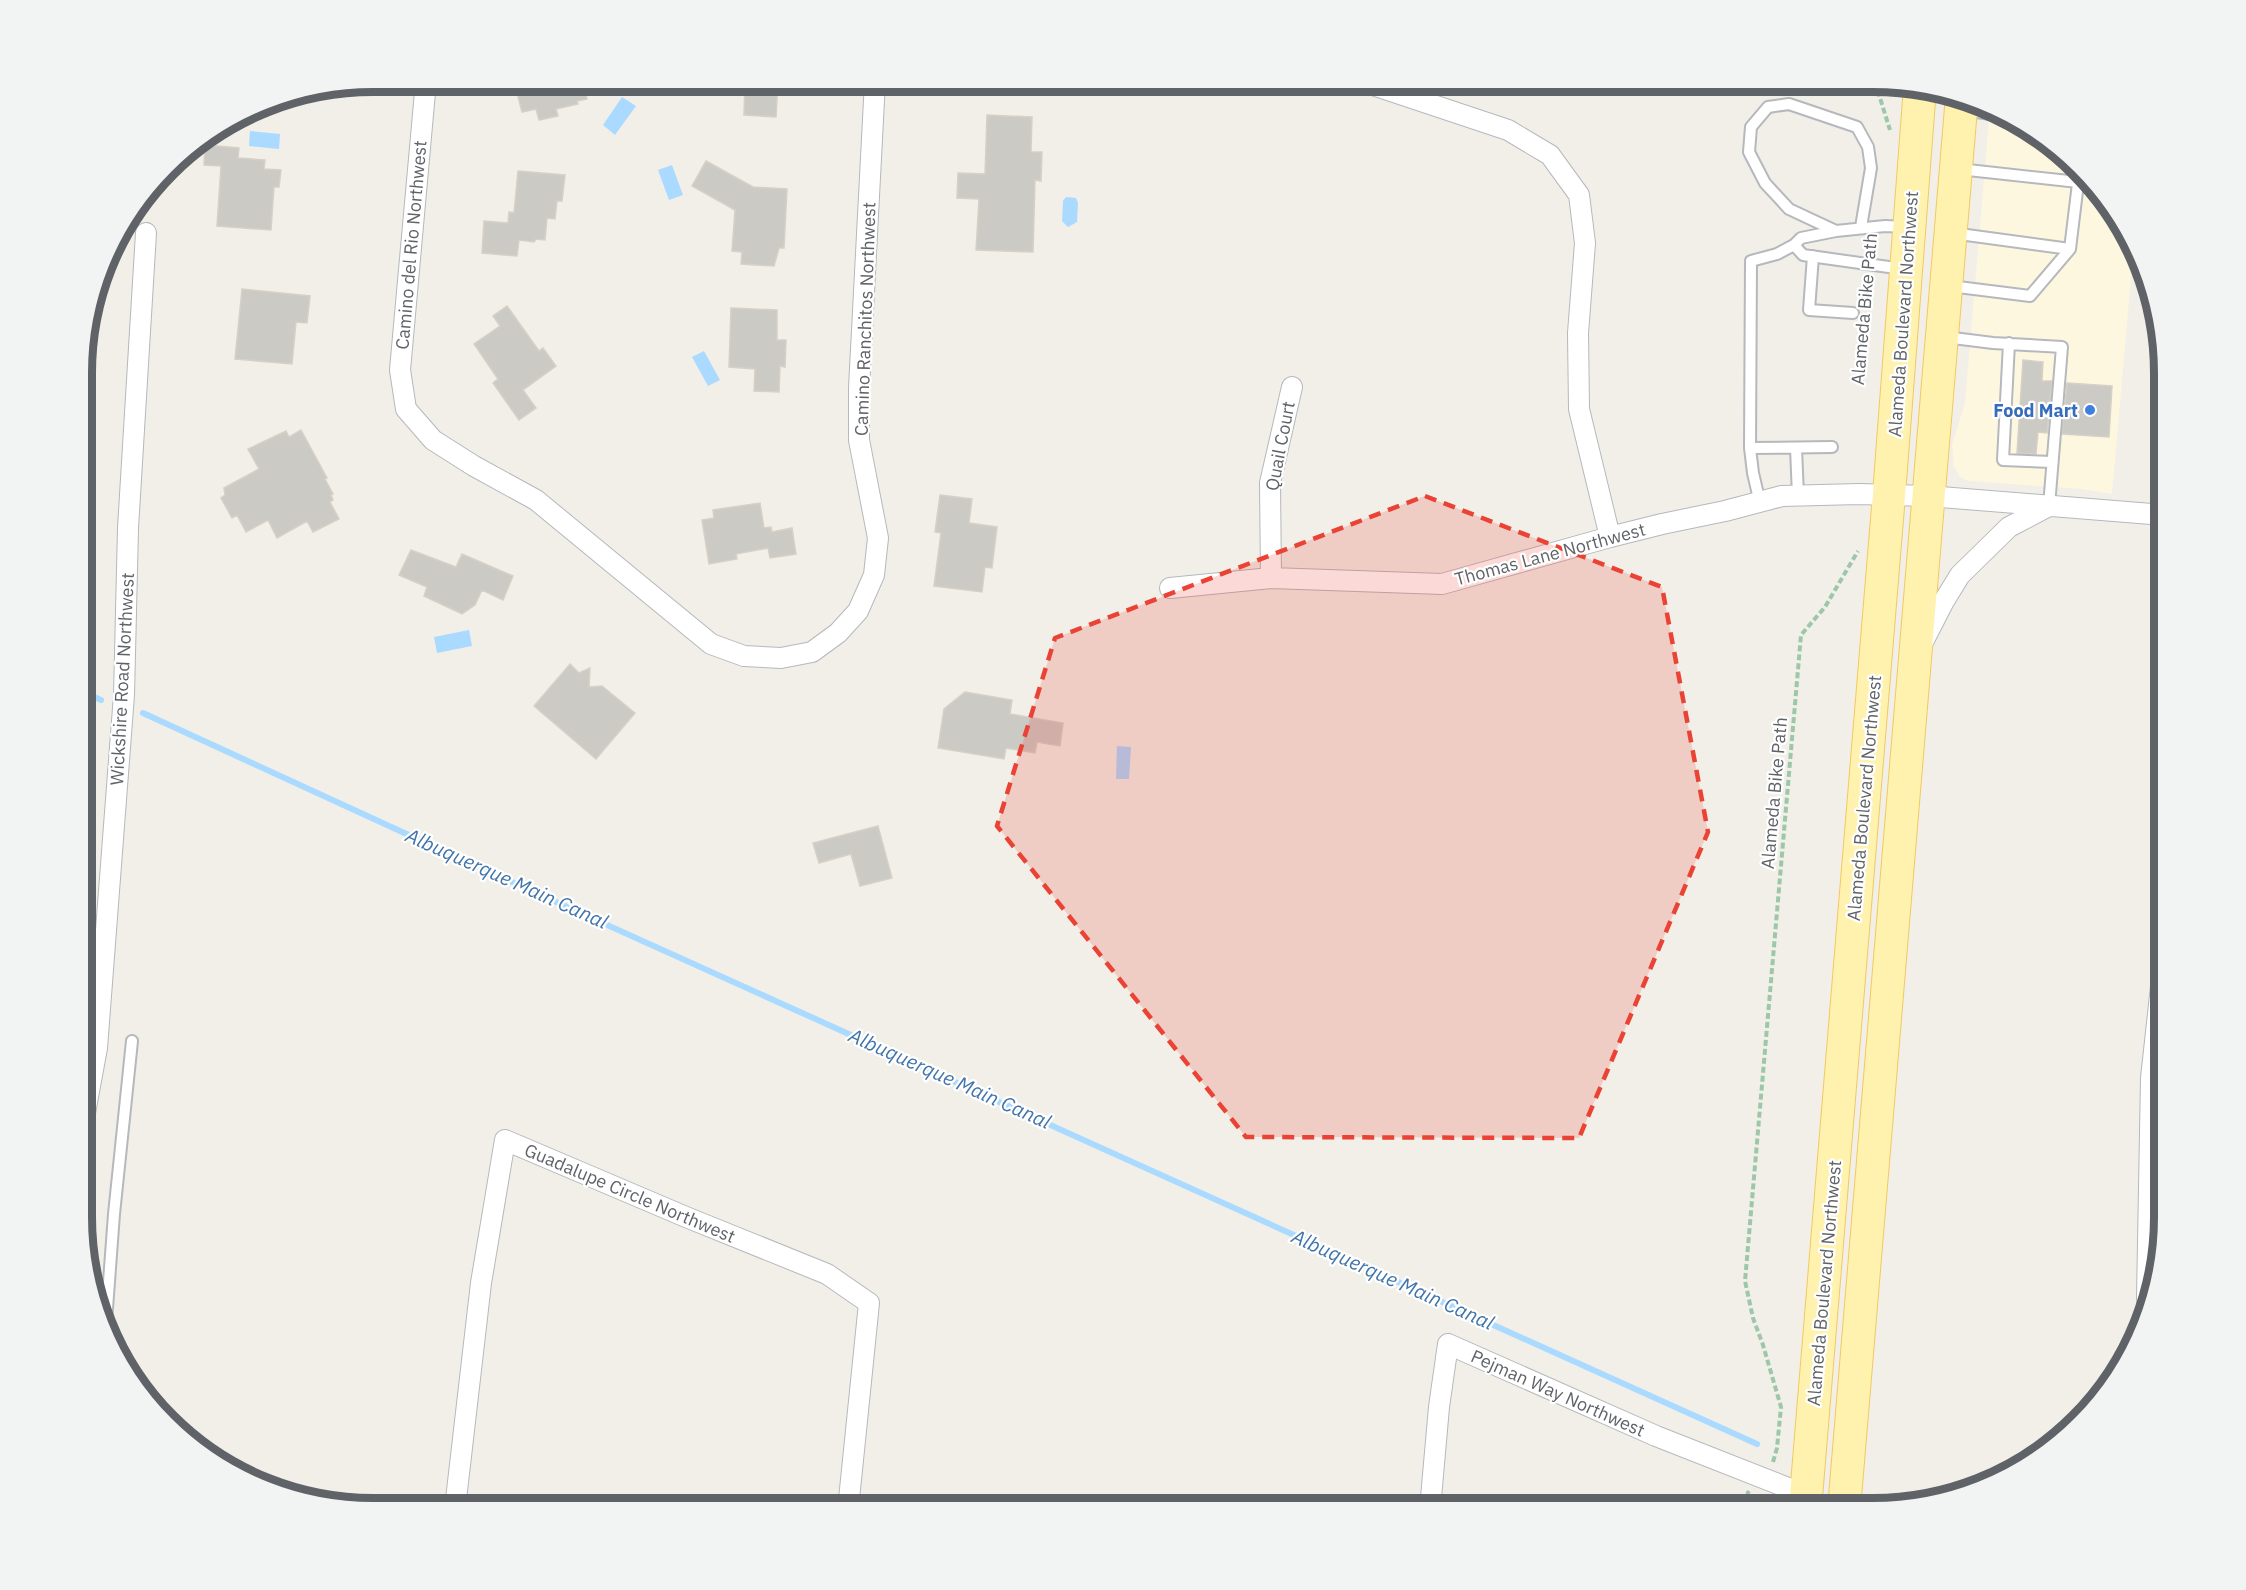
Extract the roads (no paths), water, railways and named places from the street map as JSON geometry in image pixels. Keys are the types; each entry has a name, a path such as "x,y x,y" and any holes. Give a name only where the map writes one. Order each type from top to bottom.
{"main road":[{"name":"Alameda Boulevard Northwest","path":"1830,1498 1889,495 1919,96"},
{"name":"Alameda Boulevard Northwest","path":"1845,1267 1915,657 1962,105"}],"street":[{"name":"Camino del Rio Northwest","path":"406,409 400,370 425,92"},
{"name":"Camino Ranchitos Northwest","path":"406,409 433,440 474,466 536,500 711,644 744,656 781,658 812,652 838,633 858,611 874,575 878,538 859,440 859,409 874,92"},
{"path":"1394,92 1508,130 1551,155 1579,195 1585,243 1578,333 1579,409 1610,537"},
{"name":"Wickshire Road Northwest","path":"92,1075 97,1048 124,695 128,528 146,233"},
{"name":"Quail Court","path":"1272,578 1269,483 1292,387"},
{"name":"Thomas Lane Northwest","path":"1170,588 1272,578 1442,584 1610,537 1782,496 1928,496 2154,514"},
{"path":"1915,657 1960,574 2009,527 2049,506"},
{"path":"2147,1279 2151,1078 2154,1051"},
{"name":"Guadalupe Circle Northwest","path":"456,1498 481,1283 505,1140 827,1274 869,1303 849,1498"},
{"name":"Pejman Way Northwest","path":"1431,1498 1439,1407 1448,1344 1656,1436 1810,1498"}],"lane":[{"path":"1836,231 1789,209 1765,183 1749,152 1751,127 1768,107 1789,104 1857,128 1868,147 1871,168 1862,227"},
{"path":"1956,168 2077,179"},
{"path":"1947,286 2030,296 2070,249 2078,180"},
{"path":"1760,502 1750,448 1751,261 1777,254 1794,245 1801,238 1862,227 1909,228"},
{"path":"1951,233 2070,249"},
{"path":"1794,245 1803,255 1906,270"},
{"path":"1813,256 1809,310 1853,313"},
{"path":"1942,336 2062,347 2049,506"},
{"path":"2009,343 2002,460 2052,462"},
{"path":"1796,447 1798,496"},
{"path":"1750,448 1832,447"},
{"path":"107,1310 114,1214 132,1041"}],"water":[{"path":"622,97 636,106 615,135 603,125"},
{"path":"250,131 280,134 279,149 249,146"},
{"path":"672,165 683,195 669,200 658,170"},
{"path":"1066,197 1076,198 1078,203 1077,222 1068,227 1062,221 1063,201"},
{"path":"704,351 720,380 708,386 692,357"},
{"path":"469,630 472,646 437,653 434,637"},
{"path":"1117,746 1131,747 1129,779 1116,779"}],"waterway":[{"name":"Albuquerque Main Canal","path":"92,696 101,700"},
{"name":"Albuquerque Main Canal","path":"143,713 1757,1444"}],"place":[{"name":"Food Mart","path":"2090,410"}]}
